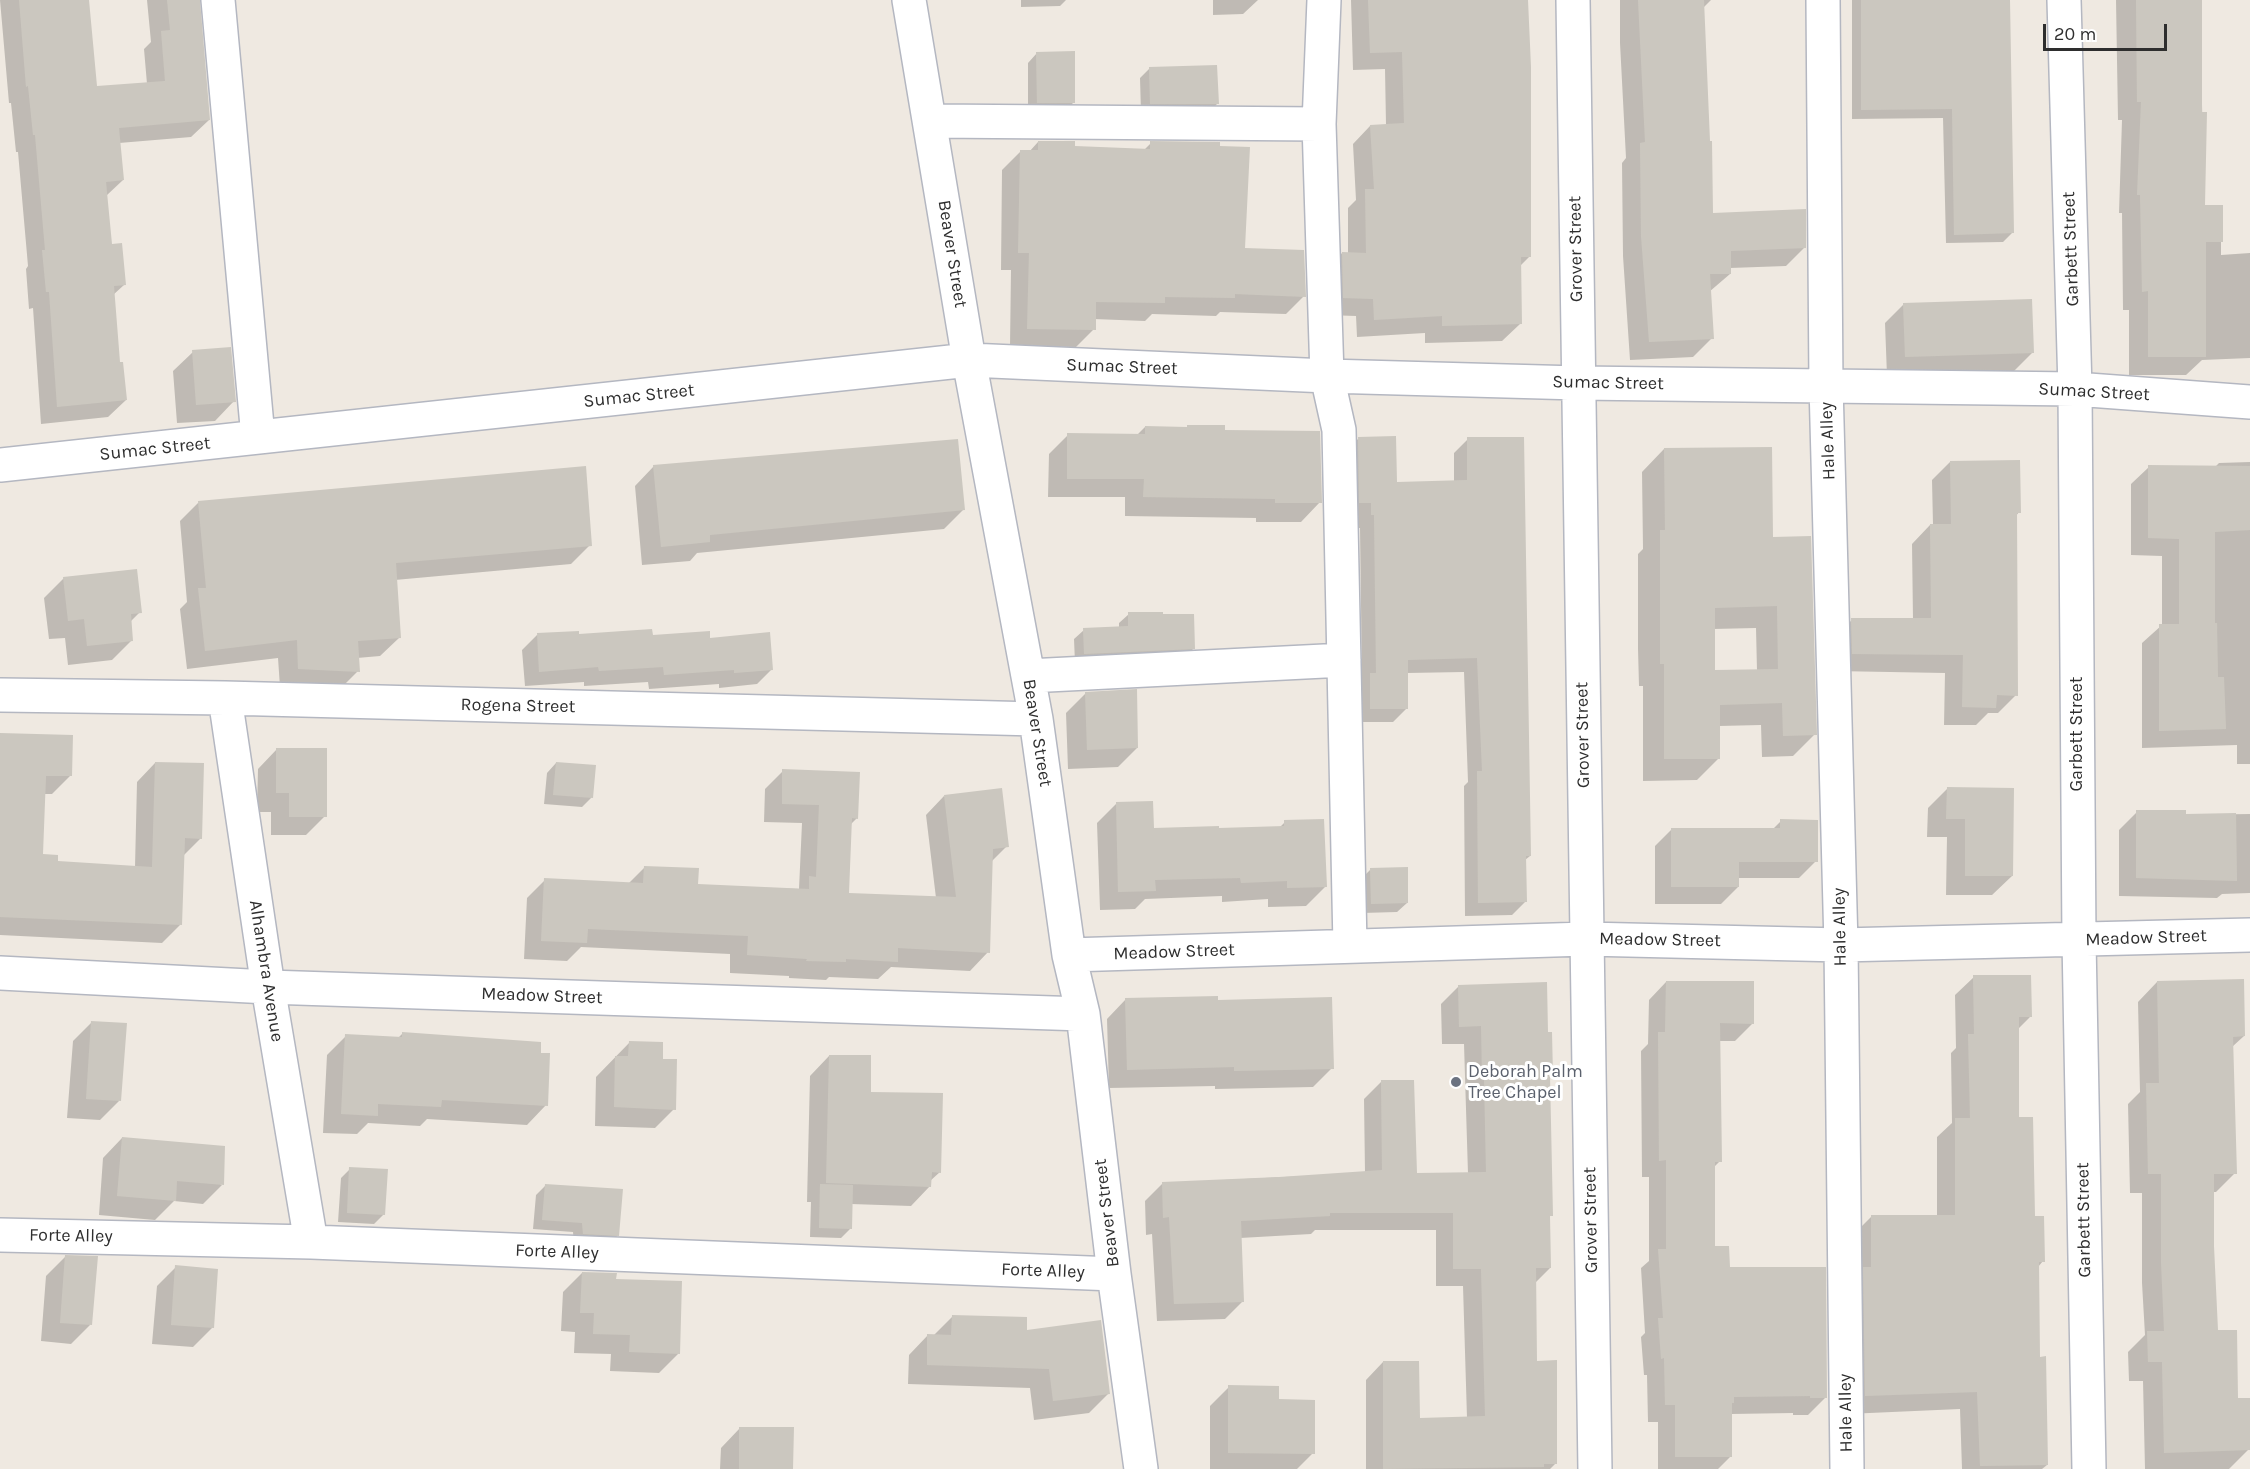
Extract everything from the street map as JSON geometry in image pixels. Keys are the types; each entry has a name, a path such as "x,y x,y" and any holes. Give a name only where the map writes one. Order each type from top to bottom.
{"street":[{"path":"218,0 258,437"},
{"name":"Beaver Street","path":"909,0 969,360 1036,719 1070,955 1083,1014 1114,1274 1141,1469"},
{"path":"1324,0 1319,124 1327,376 1339,430 1350,946"},
{"name":"Grover Street","path":"1573,0 1595,1469"},
{"name":"Hale Alley","path":"1823,0 1826,385 1841,945 1847,1469"},
{"name":"Garbett Street","path":"2064,0 2075,389 2079,940 2089,1469"},
{"path":"931,122 1319,124"},
{"name":"Sumac Street","path":"0,465 969,360 1327,376 1578,384 2075,389 2250,402"},
{"path":"1028,676 1344,660"},
{"name":"Rogena Street","path":"0,695 225,698 1036,719"},
{"name":"Alhambra Avenue","path":"225,698 268,987 311,1242"},
{"name":"Meadow Street","path":"1070,955 1587,939 1841,945 2250,935"},
{"name":"Meadow Street","path":"0,973 268,987 1083,1014"},
{"name":"Forte Alley","path":"0,1234 311,1242 1114,1274"}],"building":[{"path":"19,0 89,0 97,86 165,81 161,31 170,30 167,0 200,0 210,120 119,128 124,180 106,182 112,244 122,243 126,285 114,286 120,362 123,362 127,400 57,407 49,292 46,292 42,250 45,250 35,135 33,135 28,86 26,87"},
{"path":"1368,0 1528,0 1531,67 1531,257 1521,257 1522,324 1442,326 1442,316 1374,320 1373,299 1343,298 1342,252 1366,253 1365,189 1374,189 1370,125 1404,123 1402,52 1370,53"},
{"path":"1638,0 1704,0 1710,141 1712,141 1713,213 1806,209 1806,248 1731,251 1731,274 1710,274 1714,339 1649,342 1641,236 1640,143 1645,142"},
{"path":"1861,0 2010,0 2014,233 1954,235 1952,109 1861,110"},
{"path":"2136,0 2202,0 2202,112 2207,112 2205,205 2223,205 2223,242 2206,242 2206,357 2148,357 2148,291 2142,292 2140,195 2137,195 2141,102 2137,102"},
{"path":"1075,51 1075,103 1037,103 1036,52"},
{"path":"1217,65 1219,104 1150,104 1149,67"},
{"path":"1038,141 1075,141 1075,146 1150,149 1150,141 1220,142 1220,146 1250,147 1245,248 1304,250 1306,297 1235,294 1235,298 1165,297 1165,303 1096,302 1096,330 1027,329 1029,253 1018,253 1020,150 1038,150"},
{"path":"2032,299 2034,353 1905,357 1903,303"},
{"path":"231,347 236,402 196,405 192,350"},
{"path":"1187,425 1225,425 1225,430 1320,431 1322,503 1275,503 1275,499 1143,497 1144,479 1067,479 1067,433 1145,434 1145,426 1187,427"},
{"path":"1396,436 1397,482 1467,480 1467,437 1524,437 1531,856 1526,856 1527,902 1478,903 1477,771 1482,771 1477,658 1408,660 1408,709 1370,709 1370,673 1376,673 1374,515 1371,515 1371,503 1359,503 1358,437"},
{"path":"958,439 965,510 710,535 710,542 661,547 653,465"},
{"path":"1772,447 1773,537 1811,536 1817,735 1783,736 1782,703 1720,705 1720,759 1664,759 1664,664 1660,664 1660,530 1665,530 1664,448","holes":["1777,606 1778,669 1715,670 1715,608"]},
{"path":"2020,460 2021,513 2017,513 2018,696 1997,695 1996,708 1962,707 1963,655 1852,654 1851,618 1931,618 1930,524 1951,524 1950,461"},
{"path":"2148,465 2250,466 2250,530 2215,532 2215,623 2217,623 2218,677 2224,677 2226,729 2159,731 2159,624 2179,624 2179,539 2148,538"},
{"path":"586,466 592,546 396,563 401,638 358,641 360,672 298,669 297,640 205,651 198,588 206,588 198,501"},
{"path":"137,569 142,613 131,614 133,641 87,646 84,619 68,621 63,577"},
{"path":"1128,612 1194,614 1195,649 1084,654 1083,628 1128,626"},
{"path":"652,629 653,635 710,631 710,638 770,632 773,670 664,675 663,667 599,671 598,667 539,672 537,633 579,631 579,634"},
{"path":"1137,689 1138,748 1087,750 1085,692"},
{"path":"0,733 73,735 72,776 46,776 43,854 58,855 58,861 152,867 155,762 204,763 202,839 185,838 182,925 0,917"},
{"path":"276,748 327,748 327,817 289,817 289,793 276,793"},
{"path":"556,762 596,765 593,798 553,795"},
{"path":"782,769 860,772 858,819 852,818 849,893 956,897 944,795 1002,788 1009,847 993,849 990,953 898,948 898,962 846,959 846,962 806,961 807,959 747,955 748,936 588,929 587,943 541,941 544,878 643,883 644,866 699,868 698,884 809,889 809,876 816,877 819,805 782,804"},
{"path":"1947,787 2014,788 2013,876 1965,876 1965,819 1946,819"},
{"path":"1153,801 1154,828 1284,826 1284,820 1324,819 1327,887 1287,888 1287,881 1241,883 1240,878 1155,880 1156,891 1118,892 1116,802"},
{"path":"2136,810 2186,810 2186,814 2236,813 2237,881 2136,878"},
{"path":"1780,819 1818,820 1818,862 1739,862 1739,887 1671,887 1671,828 1780,828"},
{"path":"1408,867 1408,903 1371,904 1370,868"},
{"path":"1973,975 2031,975 2032,1017 2019,1017 2019,1117 2033,1117 2035,1216 2044,1216 2045,1262 2039,1262 2040,1357 2046,1356 2048,1465 1980,1466 1977,1392 1865,1396 1863,1267 1871,1267 1871,1215 1955,1215 1955,1118 1970,1118 1968,1034 1974,1034"},
{"path":"2244,979 2245,1036 2233,1037 2237,1174 2214,1174 2214,1246 2218,1330 2237,1330 2238,1398 2250,1398 2250,1450 2164,1453 2162,1362 2148,1362 2147,1331 2164,1331 2161,1174 2148,1174 2146,1083 2159,1083 2157,981"},
{"path":"1666,981 1754,981 1754,1024 1720,1023 1722,1162 1715,1162 1715,1246 1729,1246 1730,1267 1826,1267 1827,1398 1810,1398 1810,1396 1734,1397 1732,1457 1675,1457 1675,1405 1665,1405 1664,1358 1661,1359 1658,1318 1663,1318 1658,1249 1666,1249 1666,1160 1659,1161 1658,1032 1665,1032"},
{"path":"1547,982 1548,1032 1552,1032 1553,1076 1550,1076 1553,1216 1550,1216 1551,1268 1536,1268 1537,1361 1557,1360 1557,1464 1544,1464 1544,1467 1383,1469 1383,1361 1419,1361 1420,1418 1485,1416 1481,1269 1453,1269 1453,1213 1330,1213 1330,1216 1241,1221 1244,1302 1174,1304 1169,1217 1163,1218 1162,1182 1382,1170 1381,1080 1414,1080 1417,1173 1486,1172 1481,1026 1459,1027 1458,985"},
{"path":"1218,996 1218,1000 1332,997 1334,1069 1234,1071 1234,1067 1127,1070 1125,998"},
{"path":"91,1021 127,1023 121,1101 86,1099"},
{"path":"402,1032 541,1042 541,1053 550,1053 548,1106 442,1100 441,1107 378,1104 378,1116 341,1114 345,1034 402,1037"},
{"path":"629,1041 663,1042 663,1059 677,1059 676,1110 614,1107 615,1056 628,1056"},
{"path":"829,1055 871,1055 871,1092 943,1093 941,1173 932,1172 931,1187 826,1183"},
{"path":"122,1137 225,1146 224,1185 177,1181 176,1201 117,1196"},
{"path":"349,1167 388,1169 385,1215 347,1213"},
{"path":"545,1184 623,1189 619,1236 583,1234 582,1223 542,1220"},
{"path":"820,1184 853,1185 852,1229 819,1228"},
{"path":"65,1255 98,1256 92,1325 60,1323"},
{"path":"175,1265 218,1269 214,1328 171,1325"},
{"path":"582,1272 617,1273 616,1279 682,1281 680,1354 629,1352 630,1335 593,1334 594,1313 580,1313"},
{"path":"952,1315 1027,1317 1027,1330 1101,1320 1110,1394 1053,1401 1049,1369 927,1365 927,1334 951,1335"},
{"path":"1228,1385 1279,1386 1279,1399 1315,1400 1315,1454 1228,1453"},
{"path":"739,1427 794,1427 793,1469 739,1469"}],"place":[{"name":"Deborah Palm Tree Chapel","path":"1456,1082"}]}
